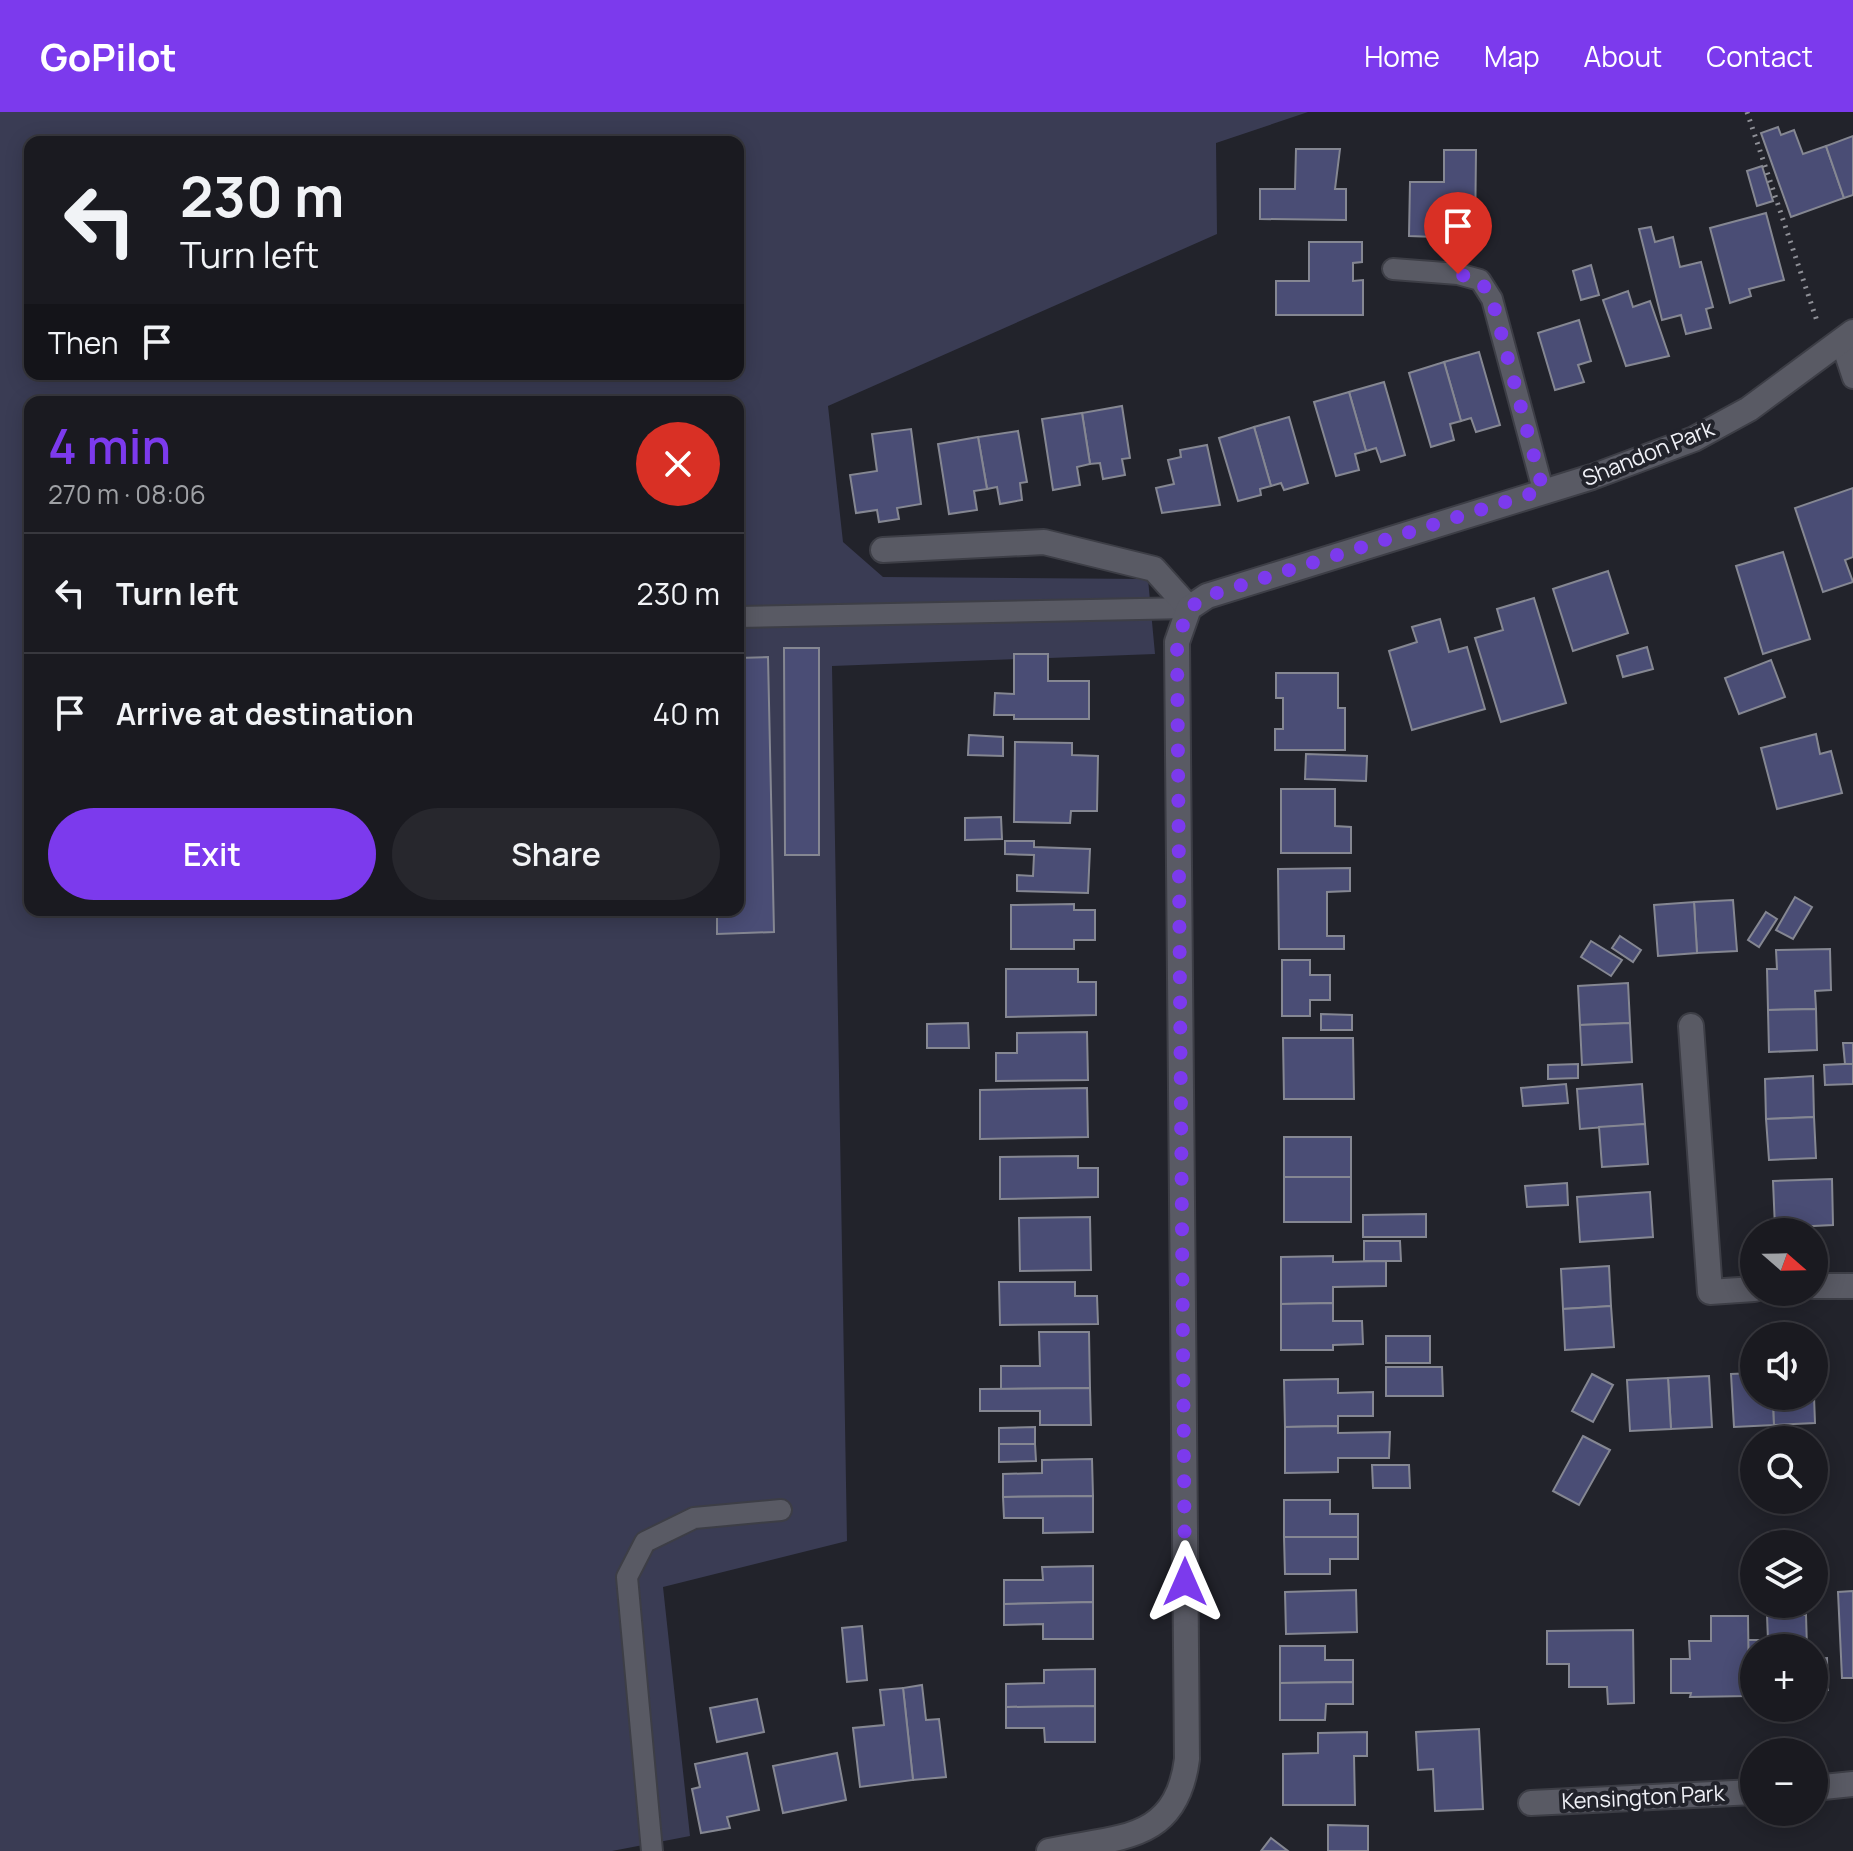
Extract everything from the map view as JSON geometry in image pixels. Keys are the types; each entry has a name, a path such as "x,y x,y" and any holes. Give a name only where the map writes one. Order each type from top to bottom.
{"street":[{"name":"Shandon Park","path":"1189,608 1207,596 1592,477 1694,439 1749,409 1841,342"},
{"path":"883,550 1044,542 1154,569 1189,608 1177,642 1176,724 1184,1180 1187,1759 1183,1789 1171,1811 1151,1827 1049,1851"},
{"path":"1691,1026 1710,1292 1740,1290"},
{"path":"1828,1286 1853,1286"},
{"path":"1828,1787 1853,1784"},
{"name":"Kensington Park","path":"1531,1803 1740,1793"}],"lane":[{"path":"1393,269 1458,274 1480,280 1492,299 1543,490"},
{"path":"1841,342 1853,378"},
{"path":"744,617 1189,608"},
{"path":"652,1851 627,1577 645,1542 694,1518 781,1510"}],"path":[{"path":"1747,112 1841,342"}],"shaded area":[{"path":"0,112 1308,112 1216,143 1217,234 828,406 843,542 883,577 1148,579 1155,654 832,666 847,1541 663,1587 690,1836 612,1851 0,1851"}],"building":[{"path":"1778,127 1781,135 1794,130 1803,154 1826,146 1844,198 1791,217 1761,133"},
{"path":"1853,136 1853,195 1844,198 1826,146"},
{"path":"1296,149 1340,149 1335,189 1346,189 1346,220 1260,219 1260,189 1295,189"},
{"path":"1444,150 1476,150 1475,241 1443,241 1443,226 1435,226 1435,237 1409,236 1410,182 1444,182"},
{"path":"1762,166 1773,201 1757,206 1747,171"},
{"path":"1766,213 1784,280 1749,289 1751,296 1730,303 1710,228"},
{"path":"1651,227 1655,242 1673,237 1680,267 1701,262 1713,307 1706,309 1711,328 1686,334 1681,315 1662,320 1639,229"},
{"path":"1309,242 1362,242 1362,262 1353,263 1353,281 1363,280 1363,315 1276,315 1276,281 1309,281"},
{"path":"1591,265 1599,295 1581,300 1573,271"},
{"path":"1628,291 1633,307 1650,301 1669,356 1626,366 1603,300"},
{"path":"1579,320 1591,361 1578,365 1584,382 1555,390 1538,333"},
{"path":"1479,352 1500,425 1476,432 1471,418 1461,421 1444,362"},
{"path":"1444,362 1461,421 1450,424 1454,440 1431,447 1409,373"},
{"path":"1384,382 1405,455 1381,462 1376,448 1366,451 1349,392"},
{"path":"1349,392 1366,451 1355,454 1359,470 1336,476 1314,402"},
{"path":"1122,406 1130,458 1122,459 1125,475 1103,479 1100,463 1090,464 1082,413"},
{"path":"1082,413 1090,464 1077,467 1080,485 1053,490 1042,419"},
{"path":"1289,417 1308,483 1284,490 1281,483 1271,486 1254,427"},
{"path":"1254,427 1271,486 1260,489 1261,495 1238,501 1219,438"},
{"path":"911,429 921,504 897,508 899,519 879,522 877,510 856,513 850,475 877,471 872,434"},
{"path":"1018,431 1027,482 1020,483 1022,500 1000,504 997,487 987,489 978,437"},
{"path":"978,437 987,489 974,491 977,510 949,514 938,444"},
{"path":"1207,445 1220,505 1162,513 1156,488 1174,484 1168,460 1181,457 1180,450"},
{"path":"1853,488 1853,557 1845,560 1853,582 1823,592 1795,508"},
{"path":"1783,552 1810,639 1763,654 1736,566"},
{"path":"1608,571 1628,633 1573,651 1553,589"},
{"path":"1534,598 1566,703 1501,722 1475,638 1503,630 1497,609"},
{"path":"1440,619 1449,652 1467,647 1485,709 1412,730 1389,651 1417,642 1412,627"},
{"path":"1647,647 1653,669 1623,677 1617,656"},
{"path":"784,648 819,648 819,855 785,855"},
{"path":"1014,654 1048,654 1048,681 1089,681 1089,719 1014,719 1014,715 994,715 995,693 1014,694"},
{"path":"768,657 774,932 717,934 717,916 744,916 744,658"},
{"path":"1771,660 1785,697 1739,714 1725,678"},
{"path":"1276,673 1338,673 1338,708 1345,708 1345,750 1275,750 1275,729 1283,729 1283,698 1276,698"},
{"path":"1816,734 1820,754 1831,751 1842,793 1777,809 1761,748"},
{"path":"969,735 1003,737 1003,756 968,755"},
{"path":"1015,742 1072,743 1072,755 1098,756 1097,811 1071,811 1070,823 1014,822"},
{"path":"1306,754 1367,756 1366,781 1305,779"},
{"path":"1281,789 1335,789 1335,826 1351,827 1351,853 1281,853"},
{"path":"1001,817 1002,839 965,840 965,818"},
{"path":"1005,841 1034,841 1034,847 1090,849 1088,893 1017,891 1017,875 1033,876 1034,855 1005,854"},
{"path":"1350,868 1350,891 1327,892 1327,936 1344,936 1344,949 1279,949 1278,869"},
{"path":"1795,897 1812,907 1793,939 1776,930"},
{"path":"1733,900 1737,951 1697,953 1694,902"},
{"path":"1694,902 1697,953 1658,956 1654,905"},
{"path":"1074,904 1074,910 1095,910 1095,940 1074,940 1074,949 1011,949 1011,905"},
{"path":"1766,912 1777,919 1759,947 1748,940"},
{"path":"1620,936 1641,950 1633,962 1612,948"},
{"path":"1591,941 1622,960 1611,976 1581,957"},
{"path":"1830,949 1831,990 1815,991 1816,1009 1768,1010 1767,969 1777,969 1776,950"},
{"path":"1282,960 1310,960 1310,975 1330,975 1330,1000 1310,1000 1310,1016 1282,1016"},
{"path":"1006,969 1078,969 1078,982 1096,982 1096,1015 1006,1017"},
{"path":"1628,983 1630,1023 1580,1025 1578,986"},
{"path":"1816,1009 1817,1050 1769,1052 1768,1010"},
{"path":"1321,1014 1352,1015 1352,1030 1321,1030"},
{"path":"968,1023 969,1048 927,1048 927,1024"},
{"path":"1630,1023 1632,1062 1582,1065 1580,1025"},
{"path":"1087,1032 1088,1080 996,1081 996,1053 1017,1053 1017,1033"},
{"path":"1283,1038 1353,1038 1354,1099 1284,1099"},
{"path":"1843,1043 1853,1043 1853,1064 1845,1064"},
{"path":"1578,1064 1578,1078 1548,1079 1548,1065"},
{"path":"1853,1064 1853,1084 1825,1085 1824,1065"},
{"path":"1813,1076 1814,1117 1766,1119 1765,1079"},
{"path":"1566,1084 1568,1103 1523,1106 1521,1088"},
{"path":"1642,1084 1645,1124 1580,1129 1577,1089"},
{"path":"1087,1088 1088,1137 980,1139 980,1090"},
{"path":"1814,1117 1816,1158 1769,1160 1766,1119"},
{"path":"1645,1124 1648,1164 1602,1167 1599,1127"},
{"path":"1284,1137 1351,1137 1351,1177 1284,1177"},
{"path":"1078,1156 1078,1168 1098,1168 1098,1197 1000,1199 1000,1157"},
{"path":"1284,1177 1351,1177 1351,1222 1284,1222"},
{"path":"1832,1179 1833,1225 1828,1225 1828,1218 1775,1218 1773,1181"},
{"path":"1567,1183 1568,1205 1527,1207 1525,1186"},
{"path":"1650,1192 1653,1237 1580,1242 1577,1197"},
{"path":"1426,1214 1426,1237 1363,1237 1363,1215"},
{"path":"1090,1217 1091,1270 1020,1271 1019,1218"},
{"path":"1364,1241 1400,1241 1401,1261 1364,1261"},
{"path":"1333,1256 1333,1262 1386,1261 1386,1286 1333,1287 1333,1303 1281,1304 1281,1257"},
{"path":"1609,1266 1611,1306 1563,1309 1561,1269"},
{"path":"999,1282 1075,1282 1075,1296 1097,1296 1098,1324 1000,1325"},
{"path":"1333,1303 1333,1321 1362,1321 1363,1344 1333,1345 1333,1350 1281,1350 1281,1304"},
{"path":"1611,1306 1614,1347 1565,1350 1563,1309"},
{"path":"1039,1332 1089,1332 1090,1388 1001,1389 1001,1366 1040,1366"},
{"path":"1386,1336 1430,1336 1430,1363 1386,1363"},
{"path":"1386,1367 1442,1367 1443,1396 1386,1396"},
{"path":"1592,1374 1613,1385 1593,1422 1572,1411"},
{"path":"1731,1374 1740,1374 1740,1410 1773,1410 1774,1425 1734,1427"},
{"path":"1709,1376 1712,1427 1671,1429 1668,1378"},
{"path":"1668,1378 1671,1429 1630,1431 1627,1380"},
{"path":"1338,1379 1338,1393 1373,1392 1373,1416 1338,1416 1338,1426 1285,1427 1284,1380"},
{"path":"1090,1388 1091,1425 1040,1425 1040,1411 980,1411 980,1389"},
{"path":"1773,1410 1815,1410 1815,1423 1774,1425"},
{"path":"1338,1426 1338,1433 1390,1432 1389,1458 1338,1458 1338,1472 1285,1473 1285,1427"},
{"path":"1035,1427 1035,1444 999,1444 999,1428"},
{"path":"1583,1436 1610,1450 1579,1505 1553,1491"},
{"path":"999,1444 1035,1444 1036,1461 999,1462"},
{"path":"1092,1459 1093,1496 1003,1497 1003,1474 1042,1473 1042,1460"},
{"path":"1372,1465 1409,1465 1410,1488 1373,1488"},
{"path":"1093,1496 1093,1532 1043,1533 1043,1518 1004,1518 1003,1497"},
{"path":"1284,1500 1330,1500 1330,1514 1358,1514 1358,1537 1284,1537"},
{"path":"1284,1537 1358,1537 1358,1559 1330,1559 1330,1574 1285,1574"},
{"path":"1093,1566 1093,1602 1004,1604 1004,1580 1043,1580 1042,1567"},
{"path":"1356,1590 1357,1632 1286,1634 1285,1592"},
{"path":"1853,1591 1853,1678 1842,1678 1838,1592"},
{"path":"1093,1602 1093,1639 1043,1639 1043,1624 1004,1625 1004,1604"},
{"path":"1711,1616 1748,1618 1748,1634 1740,1634 1740,1696 1690,1697 1691,1693 1671,1693 1671,1659 1690,1659 1689,1641 1711,1641"},
{"path":"1767,1618 1806,1618 1807,1634 1768,1634"},
{"path":"862,1626 867,1680 847,1682 842,1628"},
{"path":"1633,1630 1634,1703 1608,1704 1607,1687 1569,1687 1569,1664 1547,1664 1547,1631"},
{"path":"1280,1646 1325,1646 1325,1660 1353,1660 1353,1682 1280,1683"},
{"path":"1095,1669 1095,1706 1006,1707 1006,1684 1044,1683 1044,1670"},
{"path":"1353,1682 1353,1704 1326,1704 1325,1720 1280,1720 1280,1683"},
{"path":"922,1685 926,1720 939,1719 946,1777 913,1780 903,1688"},
{"path":"903,1688 913,1780 860,1787 853,1728 884,1725 880,1690"},
{"path":"757,1699 764,1732 717,1742 710,1708"},
{"path":"1095,1706 1095,1742 1045,1742 1044,1728 1006,1728 1006,1707"},
{"path":"1479,1729 1483,1809 1435,1811 1433,1769 1418,1770 1416,1732"},
{"path":"1367,1732 1367,1756 1354,1756 1355,1805 1283,1805 1283,1754 1318,1753 1318,1733"},
{"path":"747,1753 759,1810 727,1817 730,1828 701,1833 692,1789 700,1787 695,1764"},
{"path":"837,1753 846,1800 783,1813 773,1766"},
{"path":"1328,1825 1368,1826 1368,1851 1328,1851"},
{"path":"1271,1838 1288,1851 1261,1851"}],"route":[{"path":"1185,1582 1184,1180 1177,642 1189,608 1207,596 1543,490 1492,299 1480,280 1458,274"}]}
